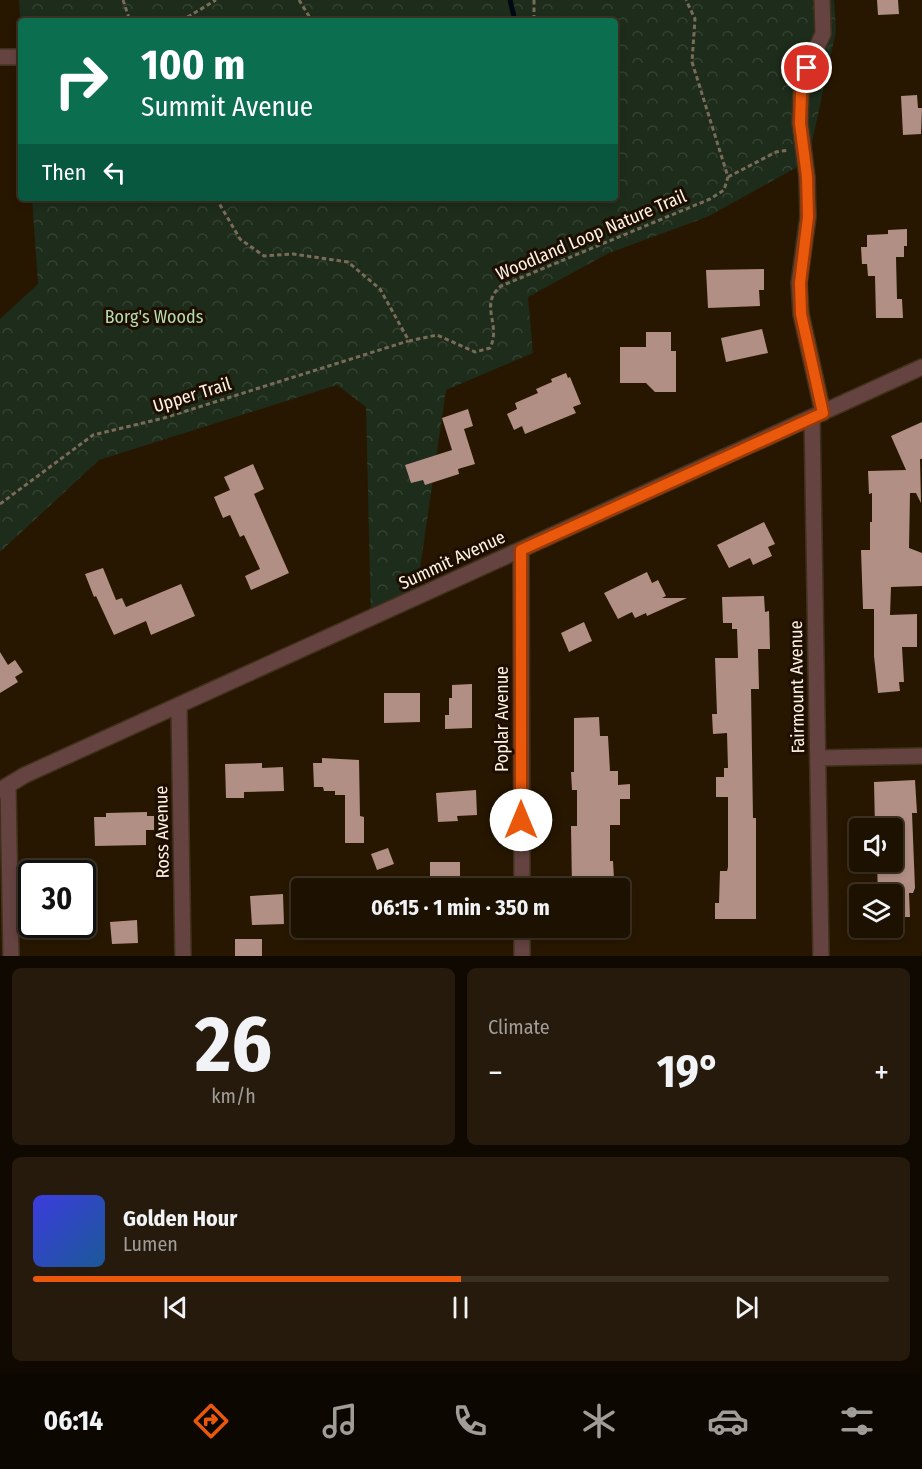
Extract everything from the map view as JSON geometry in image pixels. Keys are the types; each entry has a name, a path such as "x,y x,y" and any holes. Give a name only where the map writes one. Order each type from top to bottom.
{"street":[{"name":"Fairmount Avenue","path":"820,956 818,415 801,314 800,283 808,217 807,177 800,123 801,94 807,68 824,34 822,0"},
{"path":"0,57 18,57"},
{"name":"Summit Avenue","path":"4,788 25,775 922,367"},
{"name":"Poplar Avenue","path":"521,550 522,878"},
{"name":"Ross Avenue","path":"179,706 183,956"},
{"path":"818,758 922,756"},
{"path":"4,788 11,956"},
{"path":"522,938 522,956"}],"path":[{"path":"123,0 129,18"},
{"path":"187,18 216,0"},
{"path":"299,0 310,18"},
{"path":"534,0 534,18"},
{"path":"686,0 695,19 692,62 728,177 776,152 803,147"},
{"name":"Woodland Loop Nature Trail","path":"409,341 437,335 475,352 490,348 495,339 490,303 493,293 501,286 710,199 724,190 728,177"},
{"path":"218,201 240,239 264,256 293,254 348,262 380,289 409,341"},
{"name":"Upper Trail","path":"0,504 93,435 164,418 409,341"}],"green space":[{"name":"Borg's Woods","path":"19,0 834,0 836,31 808,161 707,217 609,253 528,297 533,353 446,390 415,603 371,623 366,407 337,385 99,460 0,552 0,319 38,284 32,201 618,201 618,18 20,18"}],"building":[{"path":"877,0 898,0 899,14 878,15"},
{"path":"917,95 918,108 922,108 921,134 903,135 901,96"},
{"path":"907,229 907,246 904,246 904,257 896,257 897,299 902,299 903,318 876,318 875,276 868,276 867,264 862,264 861,247 867,247 867,235 888,234 888,230"},
{"path":"764,269 764,290 759,290 760,306 708,308 706,270"},
{"path":"762,329 768,353 726,362 721,338"},
{"path":"646,332 671,332 671,351 676,351 676,392 655,392 646,383 620,383 620,347 646,347"},
{"path":"566,373 568,378 570,377 581,404 573,407 576,413 525,434 522,426 514,430 507,414 517,409 515,403 538,393 536,389"},
{"path":"468,409 473,426 464,429 475,464 458,469 459,474 425,485 423,480 411,483 405,465 452,450 442,418"},
{"path":"922,422 921,503 916,493 910,493 909,548 922,553 922,586 891,587 890,615 917,614 917,647 902,647 904,682 899,682 900,691 878,693 874,656 874,609 863,609 861,550 870,550 870,522 872,522 872,493 869,494 868,471 906,470 891,436"},
{"path":"253,464 264,489 254,494 289,573 251,590 245,576 260,569 244,535 240,537 230,515 223,518 214,497 230,490 224,477"},
{"path":"764,522 775,544 768,547 772,556 753,565 750,558 729,568 717,545"},
{"path":"103,568 116,600 122,598 126,607 181,584 195,616 151,635 146,621 114,635 85,574"},
{"path":"647,572 652,583 658,580 666,596 662,598 687,598 647,616 646,613 635,618 632,612 618,619 604,593"},
{"path":"764,596 765,612 769,611 770,649 758,649 759,689 751,689 753,818 756,818 756,919 715,919 715,903 719,903 720,871 727,871 728,867 728,797 716,797 716,777 724,777 724,768 728,768 727,733 713,734 712,714 717,714 715,658 738,658 737,629 732,629 732,623 723,623 722,597"},
{"path":"584,622 592,641 569,652 561,633"},
{"path":"0,652 8,665 15,660 23,672 15,677 18,682 0,693"},
{"path":"472,684 472,728 445,729 445,715 449,715 452,685"},
{"path":"384,693 420,693 420,722 384,723"},
{"path":"599,717 600,736 608,736 610,771 618,771 618,785 630,784 630,799 620,799 620,825 610,825 610,861 613,861 614,878 572,878 571,826 577,826 577,790 572,790 571,772 574,772 574,718"},
{"path":"322,758 359,760 360,816 364,817 364,843 345,843 345,795 335,795 335,791 324,791 323,787 314,787 313,763 322,763"},
{"path":"262,763 262,768 283,767 284,791 244,792 244,798 226,798 225,764"},
{"path":"915,780 917,813 912,813 915,888 913,893 909,893 910,917 903,917 903,884 878,884 877,872 903,872 903,818 875,818 874,782"},
{"path":"476,790 477,815 457,816 458,821 438,822 436,793"},
{"path":"147,812 147,816 154,816 154,830 146,830 146,845 95,846 94,817 106,817 106,813"},
{"path":"388,848 394,864 377,870 371,854"},
{"path":"430,862 460,862 460,878 430,878"},
{"path":"283,894 284,924 252,925 250,896"},
{"path":"137,920 138,943 112,944 110,922"},
{"path":"235,939 262,939 262,956 235,956"}],"waterway":[{"path":"510,0 514,18"}],"route":[{"path":"521,820 521,550 823,413 801,314 800,283 808,217 807,177 800,123 801,94 807,68"}]}
